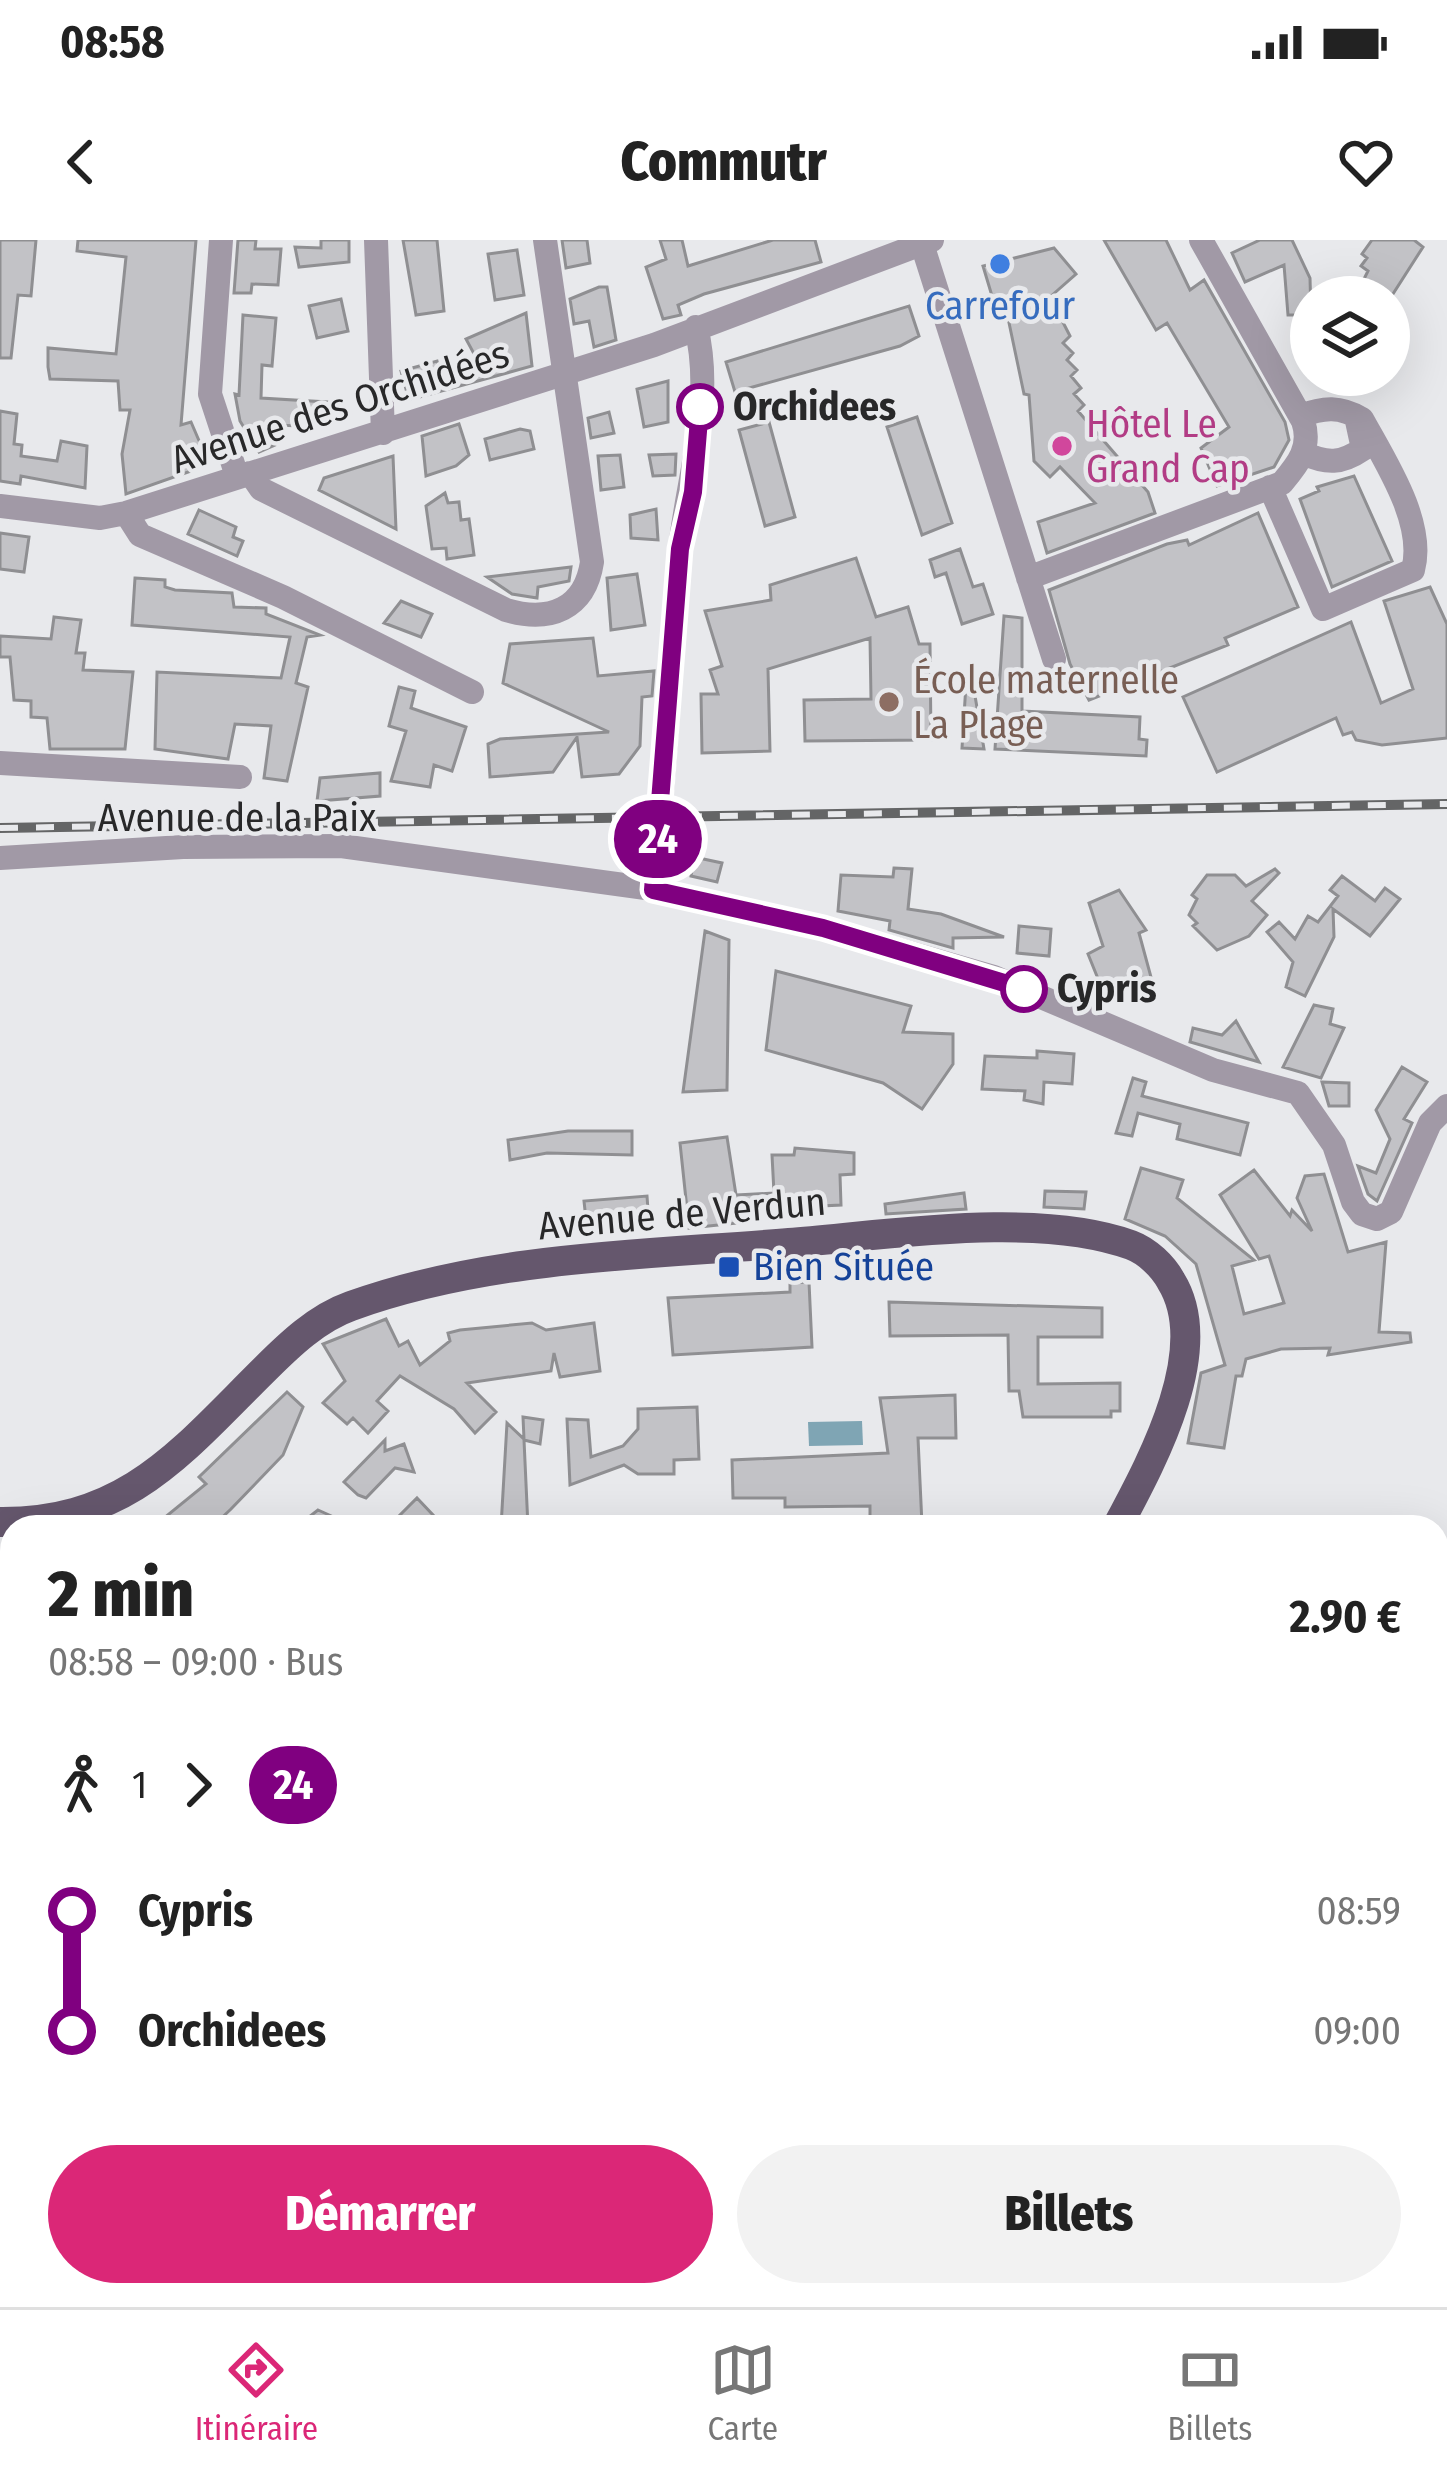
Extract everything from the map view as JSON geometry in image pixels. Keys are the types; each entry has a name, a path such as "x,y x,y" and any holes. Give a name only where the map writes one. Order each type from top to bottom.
{"main road":[{"name":"Avenue de Verdun","path":"70,1515 137,1488 171,1462 291,1343 349,1306 434,1284 590,1257 951,1229 1073,1232 1135,1246 1173,1283 1186,1322 1180,1378 1159,1446 1123,1515"}],"street":[{"path":"221,240 209,394 244,475 261,489 526,616 552,614 574,604 588,587 592,562 545,240"},
{"path":"376,240 383,433"},
{"path":"1028,578 1282,483 1303,453 1308,435 1302,419 1201,240"},
{"path":"927,242 1054,659"},
{"name":"Avenue des Orchidées","path":"0,506 100,518 125,513 561,374 927,242"},
{"path":"653,890 680,549 693,492 699,422 696,327"},
{"path":"1270,488 1323,609 1413,570 1419,548 1411,523 1377,446 1356,416 1323,408 1302,419"},
{"path":"1303,453 1331,464 1363,449 1356,416"},
{"path":"125,513 140,535 283,597 472,692"},
{"path":"0,763 240,777"},
{"name":"Avenue de la Paix","path":"0,859 183,847 340,847 653,890 823,928 994,977 1213,1070 1298,1093 1334,1145 1353,1202 1362,1214 1377,1219 1391,1212 1430,1123 1447,1106"}],"water":[{"path":"862,1421 863,1445 809,1446 808,1422"}],"building":[{"path":"0,240 36,240 31,296 18,295 11,358 0,358"},
{"path":"78,240 196,240 181,425 191,422 206,457 194,470 126,494 122,454 130,410 120,410 118,381 50,379 48,348 116,354 126,257 77,251"},
{"path":"238,240 256,240 255,249 281,249 278,285 252,284 251,293 234,293"},
{"path":"321,240 349,240 349,262 299,267 295,247 321,248"},
{"path":"403,240 437,240 444,311 416,315"},
{"path":"562,240 587,240 590,263 566,268"},
{"path":"660,240 682,240 688,266 773,240 815,240 821,262 704,294 678,305 681,315 663,319 646,267 666,259"},
{"path":"1104,240 1166,240 1190,290 1204,280 1285,422 1289,440 1274,467 1217,486 1201,448 1229,427 1167,323 1156,330"},
{"path":"1260,240 1292,240 1309,276 1290,276 1290,315 1284,265 1245,282 1232,253"},
{"path":"1372,240 1414,240 1423,247 1404,276 1366,276 1368,271 1361,266 1367,258 1362,254"},
{"path":"1054,248 1076,274 1050,297 1070,336 1063,343 1073,353 1067,360 1077,370 1071,376 1081,388 1074,394 1084,405 1078,411 1148,492 1155,513 1047,553 1038,522 1095,503 1060,467 1050,477 1034,461 1029,395 1024,394 1008,318 998,316 983,266"},
{"path":"517,250 524,295 495,300 488,254"},
{"path":"607,287 616,340 594,347 589,321 574,324 570,299"},
{"path":"341,299 348,331 317,338 309,306"},
{"path":"909,306 919,336 900,346 735,392 726,362"},
{"path":"526,313 532,366 409,400 401,371 437,361 440,373 479,363 466,339"},
{"path":"243,315 276,318 272,366 262,365 261,398 327,402 325,427 275,425 275,445 259,452 240,421 235,394 239,395"},
{"path":"668,381 668,422 644,427 637,389"},
{"path":"0,411 17,414 14,444 22,445 21,456 57,461 61,441 87,446 85,488 21,476 20,484 0,481"},
{"path":"609,412 614,433 591,438 588,418"},
{"path":"917,417 952,523 922,535 887,427"},
{"path":"769,422 795,517 765,526 739,430"},
{"path":"459,424 469,455 456,466 426,476 422,436"},
{"path":"520,429 530,431 534,449 490,460 485,439"},
{"path":"676,454 675,475 653,476 649,455"},
{"path":"620,455 624,487 601,490 598,456"},
{"path":"393,456 396,529 319,490 324,478"},
{"path":"1354,476 1392,561 1332,587 1300,499 1319,491 1317,487"},
{"path":"445,493 448,503 459,502 461,520 469,519 474,555 447,559 446,548 432,549 426,506"},
{"path":"656,509 658,540 631,538 630,515"},
{"path":"199,510 236,527 233,537 243,541 237,556 188,534"},
{"path":"1258,513 1298,607 1225,638 1228,645 1089,700 1070,664 1049,590 1167,544 1187,540 1189,545"},
{"path":"0,533 29,537 24,572 0,569"},
{"path":"960,549 973,587 983,584 993,614 962,624 946,573 935,577 930,560"},
{"path":"856,558 876,617 908,607 919,644 930,644 931,740 805,741 804,700 871,699 870,638 768,669 770,751 702,753 701,694 718,694 710,670 722,666 705,611 771,600 770,585"},
{"path":"571,567 569,581 538,587 537,598 512,594 487,577"},
{"path":"637,574 645,625 611,630 607,578"},
{"path":"135,578 165,580 165,587 175,590 232,593 234,607 266,608 266,614 320,635 307,637 296,683 308,687 287,781 264,778 271,726 235,724 228,759 155,749 157,672 281,678 290,637 132,625"},
{"path":"1430,587 1447,624 1447,738 1382,745 1356,740 1352,732 1343,735 1336,718 1217,772 1183,697 1351,622 1381,703 1413,689 1384,601"},
{"path":"401,601 432,614 421,637 384,623"},
{"path":"1004,616 1022,618 1022,711 1140,717 1139,739 1147,740 1146,756 995,749"},
{"path":"54,617 81,620 76,653 85,653 83,670 133,672 125,749 50,749 47,718 31,717 31,701 14,700 10,657 0,657 0,636 51,639"},
{"path":"593,638 598,676 654,671 652,696 642,697 640,746 619,774 582,777 577,737 553,772 490,777 488,744 500,739 609,732 503,683 510,644"},
{"path":"966,684 973,684 984,749 962,748"},
{"path":"399,687 415,691 411,708 466,727 452,771 434,765 430,787 391,781 406,731 389,726"},
{"path":"380,773 380,796 317,801 320,778"},
{"path":"694,857 722,863 717,882 691,876"},
{"path":"894,868 912,869 908,909 941,914 1004,937 953,938 953,948 889,930 890,921 838,911 841,875 893,877"},
{"path":"1275,869 1279,873 1252,901 1267,915 1249,936 1217,950 1193,926 1197,923 1189,915 1197,899 1192,895 1207,875 1235,875 1246,886"},
{"path":"1342,876 1375,901 1385,888 1400,899 1370,936 1333,909 1334,937 1305,996 1286,987 1293,962 1267,932 1279,922 1295,939 1308,916 1318,922 1338,896 1330,890"},
{"path":"1119,890 1146,930 1139,933 1151,977 1105,996 1088,954 1103,946 1089,903"},
{"path":"1019,926 1051,929 1049,956 1017,953"},
{"path":"705,931 729,940 727,1090 683,1092"},
{"path":"776,971 911,1006 903,1032 953,1034 953,1064 922,1109 883,1083 766,1050"},
{"path":"1314,1005 1333,1009 1330,1024 1344,1028 1321,1078 1283,1067"},
{"path":"1236,1021 1259,1062 1190,1042 1193,1028 1222,1035"},
{"path":"1037,1051 1074,1054 1072,1084 1044,1082 1043,1104 1024,1100 1025,1091 982,1089 985,1056 1037,1058"},
{"path":"1402,1067 1427,1082 1404,1119 1412,1123 1377,1201 1368,1194 1358,1166 1376,1173 1390,1139 1376,1110"},
{"path":"1133,1078 1146,1082 1142,1096 1248,1123 1240,1155 1177,1139 1180,1124 1138,1113 1132,1136 1116,1133"},
{"path":"1322,1082 1349,1083 1349,1106 1329,1106"},
{"path":"568,1131 632,1131 632,1155 547,1153 510,1160 508,1140"},
{"path":"727,1137 736,1195 774,1193 772,1155 794,1155 795,1148 854,1153 854,1174 840,1175 841,1205 737,1210 738,1223 689,1228 680,1143"},
{"path":"1141,1168 1183,1180 1177,1198 1254,1260 1232,1266 1244,1314 1284,1303 1269,1256 1259,1259 1220,1195 1254,1170 1290,1216 1292,1210 1312,1231 1297,1198 1305,1176 1324,1174 1348,1252 1386,1242 1379,1332 1410,1333 1411,1342 1328,1355 1330,1348 1281,1349 1246,1359 1242,1376 1236,1376 1224,1448 1188,1443 1201,1373 1225,1365 1196,1264 1165,1236 1125,1219"},
{"path":"1045,1191 1086,1192 1084,1209 1044,1207"},
{"path":"964,1193 966,1209 886,1214 885,1204"},
{"path":"647,1196 649,1224 587,1229 584,1201"},
{"path":"809,1282 812,1347 673,1355 668,1298 790,1292 790,1283"},
{"path":"889,1302 1102,1308 1102,1337 1038,1337 1038,1384 1120,1383 1120,1411 1111,1411 1111,1417 1023,1417 1019,1391 1009,1391 1008,1335 890,1336"},
{"path":"386,1319 399,1346 408,1341 420,1365 450,1341 448,1333 460,1330 532,1323 546,1330 594,1323 600,1371 560,1377 554,1353 551,1371 467,1383 496,1412 475,1433 454,1409 400,1376 377,1401 388,1411 368,1433 353,1418 347,1424 323,1403 345,1381 323,1344"},
{"path":"287,1392 303,1407 283,1455 225,1515 168,1515 206,1484 199,1477"},
{"path":"955,1395 956,1438 918,1438 922,1515 870,1515 870,1506 785,1507 785,1498 733,1498 732,1460 888,1453 880,1398"},
{"path":"697,1407 699,1459 674,1460 674,1474 638,1474 624,1465 570,1485 567,1419 588,1420 591,1457 623,1446 638,1429 638,1409"},
{"path":"523,1417 543,1420 540,1444 524,1440 527,1515 502,1515 507,1423 524,1439"},
{"path":"385,1440 385,1451 404,1444 414,1472 395,1468 366,1498 358,1495 344,1482"},
{"path":"417,1498 433,1515 400,1515"}],"railway":[{"path":"0,828 1447,804"}],"bus line":[{"name":"24","path":"700,407 693,492 680,549 653,890 823,928 1024,989"}],"place":[{"name":"Carrefour","path":"1000,264"},
{"name":"Orchidees","path":"700,407"},
{"name":"Hôtel Le Grand Cap","path":"1062,446"},
{"name":"École maternelle La Plage","path":"889,702"},
{"name":"Cypris","path":"1024,989"},
{"name":"Bien Située","path":"729,1267"}]}
